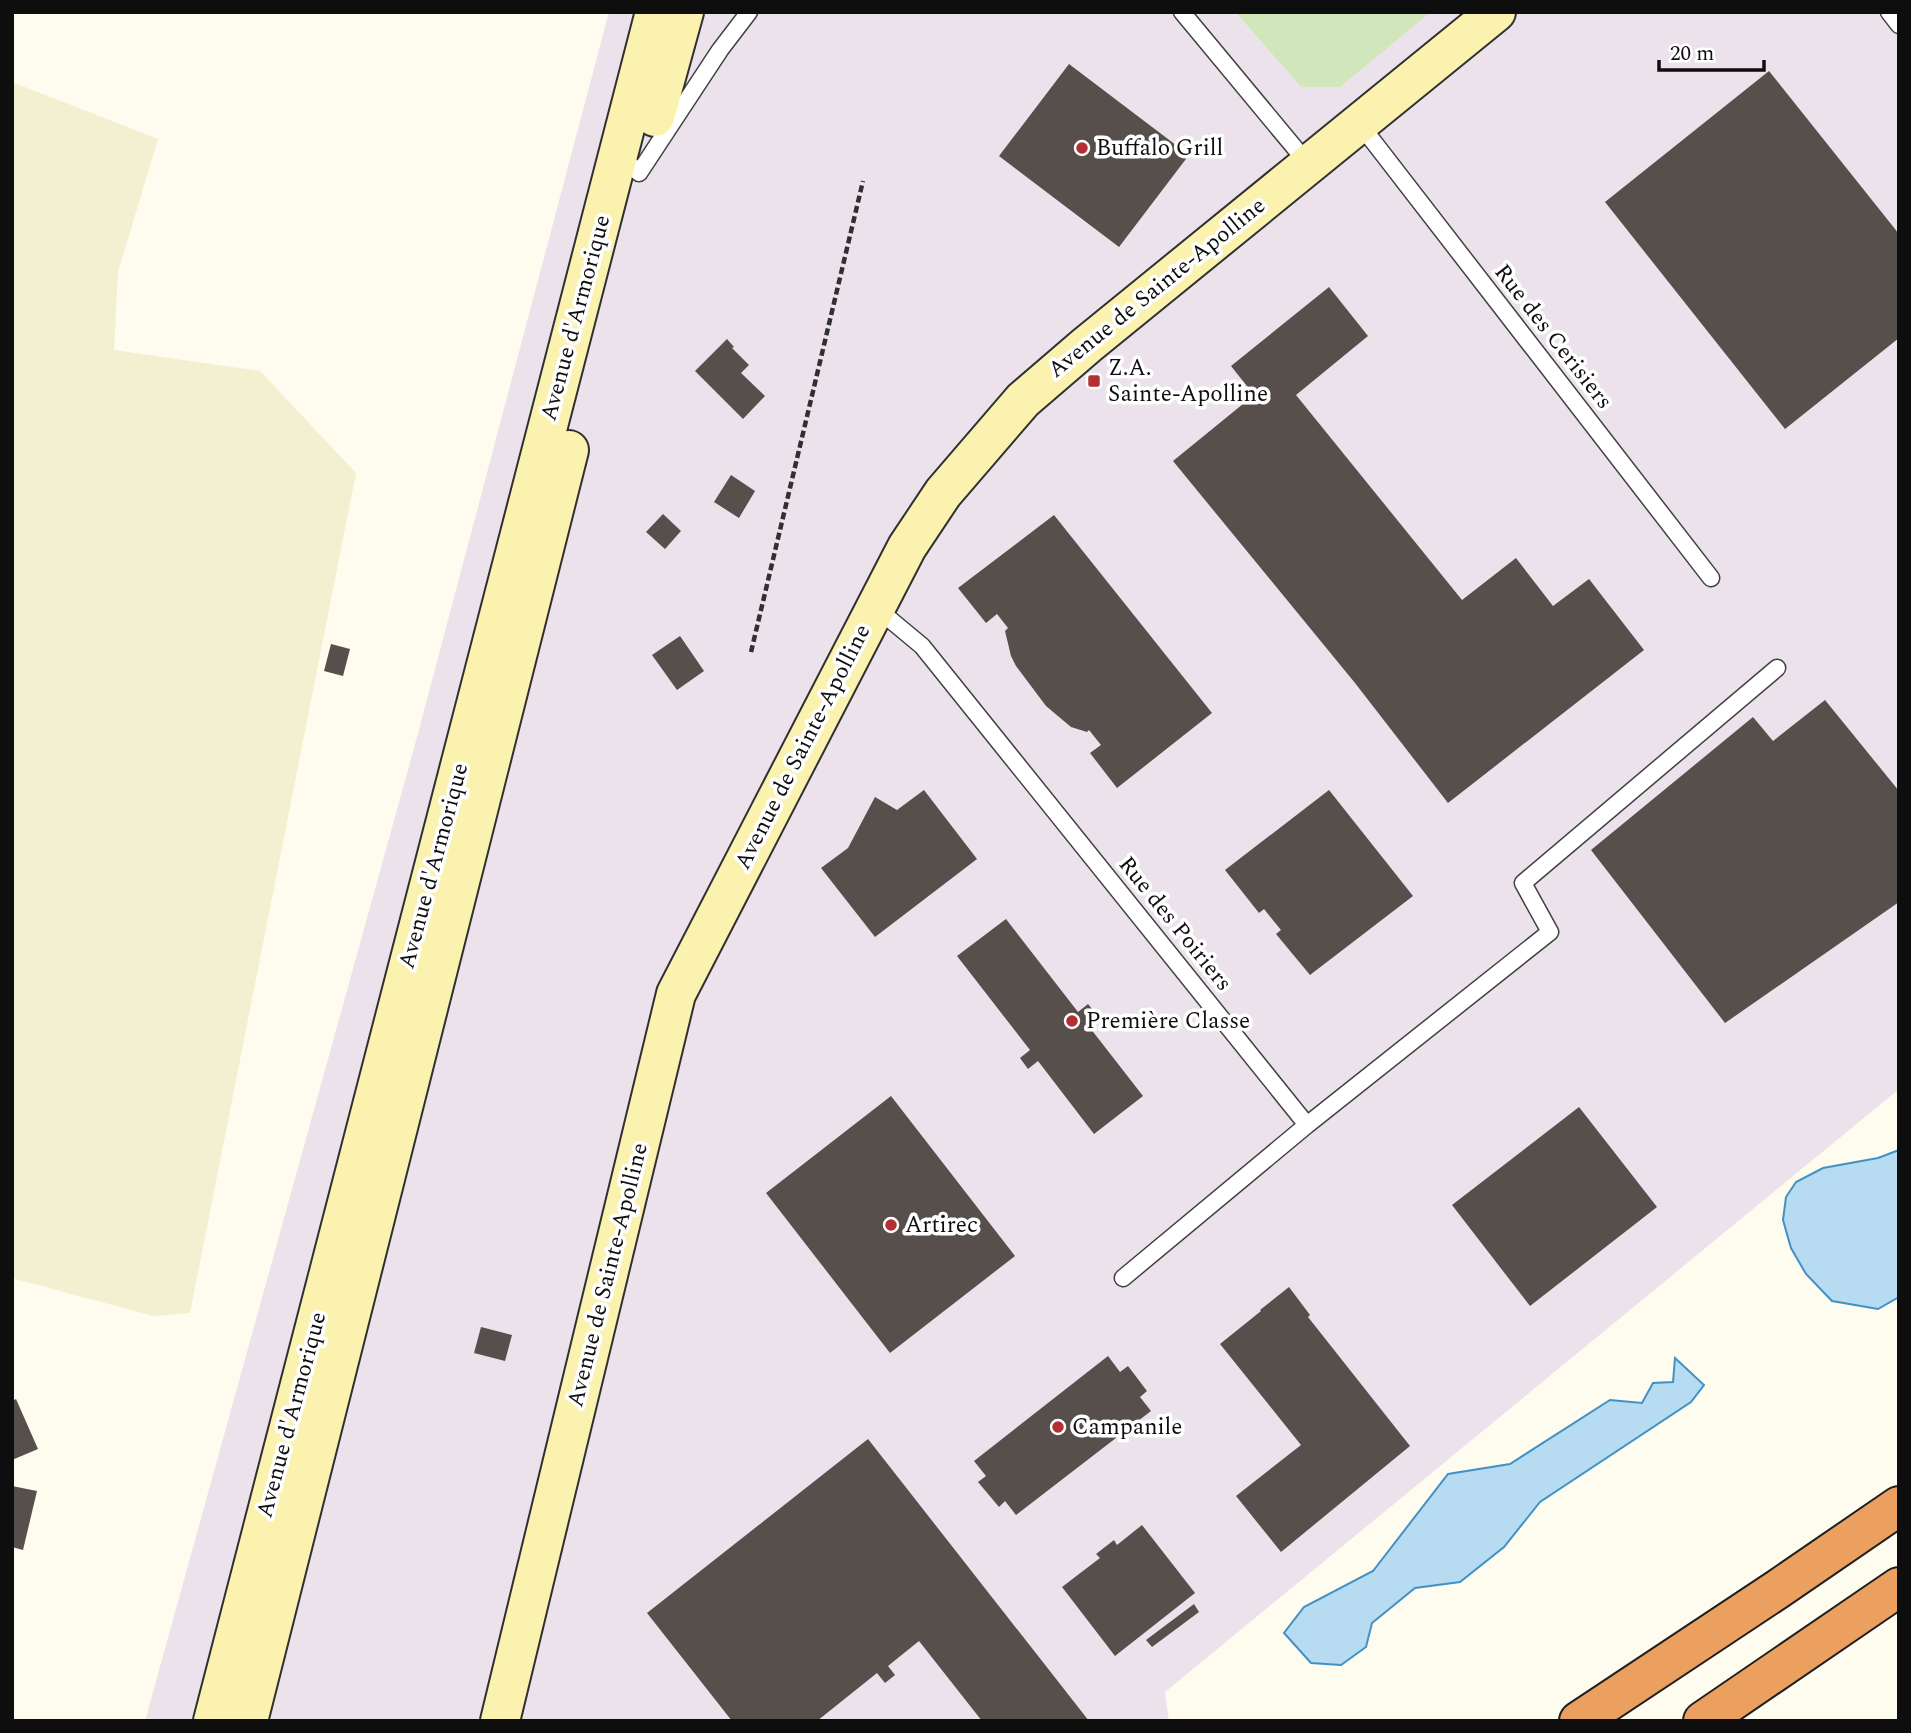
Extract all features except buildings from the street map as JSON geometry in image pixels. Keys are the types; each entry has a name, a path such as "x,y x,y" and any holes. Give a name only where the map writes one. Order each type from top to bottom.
{"highway":[{"path":"1579,1721 1899,1506"},
{"path":"1703,1721 1899,1587"}],"main road":[{"name":"Avenue d'Armorique","path":"248,1721 629,164 656,12"},
{"name":"Avenue d'Armorique","path":"213,1721 629,164 684,12"},
{"name":"Avenue de Sainte-Apolline","path":"500,1721 676,994 907,547 943,493 1023,400 1496,12"}],"lane":[{"path":"629,164 749,12"},
{"path":"1182,12 1309,164"},
{"path":"1889,12 1899,25"},
{"name":"Rue des Cerisiers","path":"1359,123 1711,578"},
{"name":"Rue des Poiriers","path":"875,607 922,646 1307,1125"},
{"path":"1123,1278 1307,1125 1550,932 1522,883 1777,668"}],"path":[{"path":"751,652 863,181"}],"shaded area":[{"path":"609,12 1235,12 1301,87 1339,87 1431,12 1899,12 1899,1089 1165,1692 1169,1721 145,1721 416,741"},
{"path":"12,82 158,139 118,272 114,350 260,371 356,473 190,1313 153,1316 12,1278"}],"green space":[{"path":"1235,12 1431,12 1340,87 1301,87"}],"water":[{"path":"1899,1150 1899,1297 1878,1309 1832,1301 1806,1274 1791,1248 1783,1220 1786,1197 1796,1182 1823,1168 1878,1158"},
{"path":"1675,1358 1704,1385 1691,1402 1540,1502 1504,1547 1460,1582 1415,1588 1372,1623 1366,1647 1341,1665 1311,1663 1284,1633 1304,1607 1373,1571 1448,1474 1510,1464 1610,1400 1642,1403 1653,1383 1673,1382"}],"place":[{"name":"Buffalo Grill","path":"1082,148"},
{"name":"Z.A. Sainte-Apolline","path":"1094,381"},
{"name":"Première Classe","path":"1072,1021"},
{"name":"Artirec","path":"891,1225"},
{"name":"Campanile","path":"1058,1427"}]}
